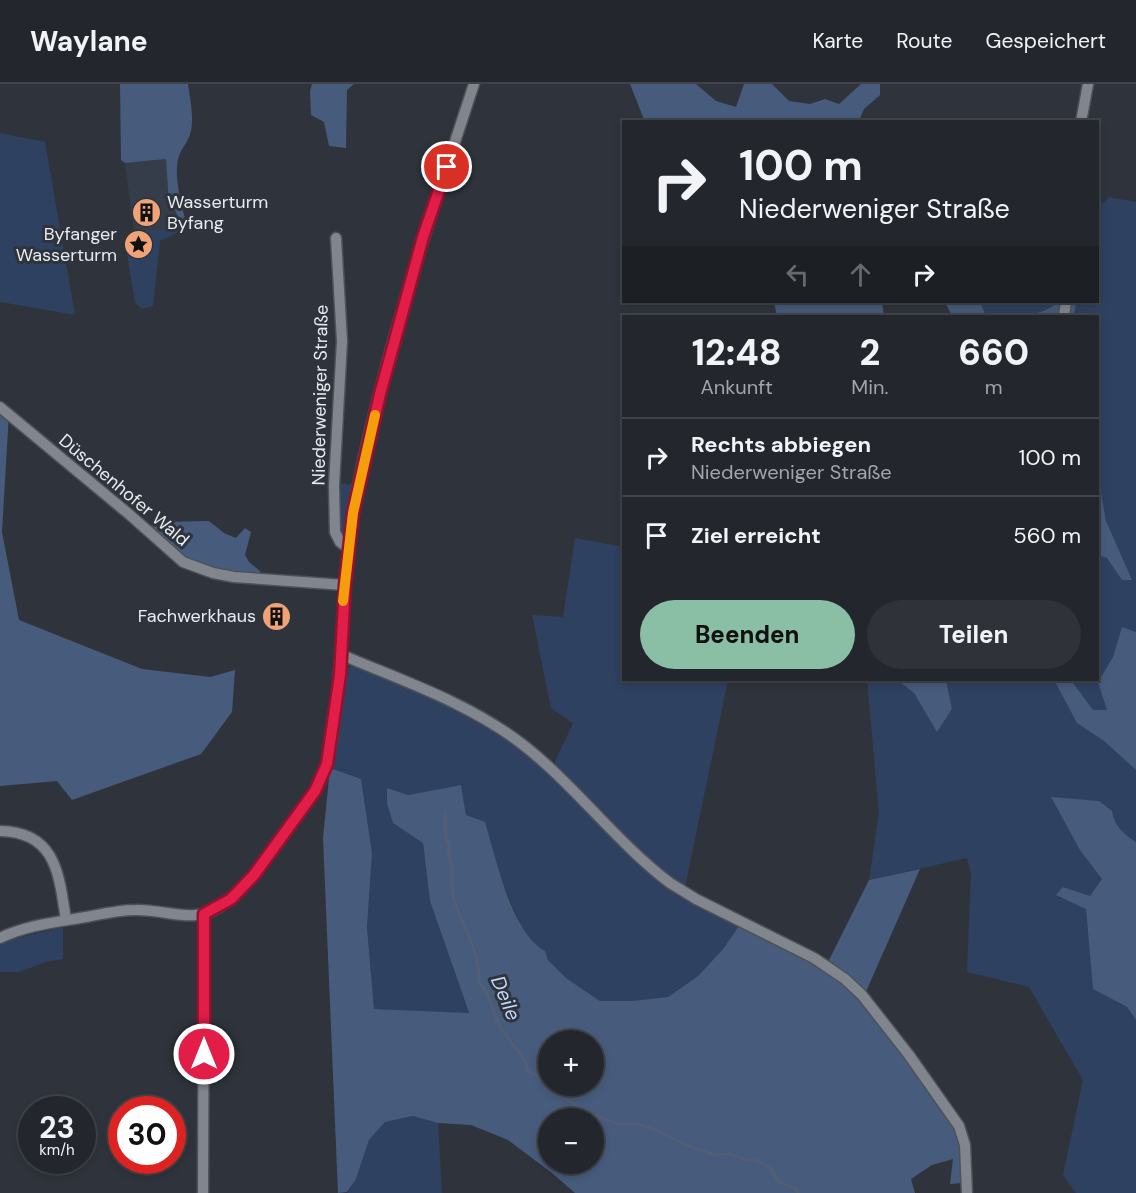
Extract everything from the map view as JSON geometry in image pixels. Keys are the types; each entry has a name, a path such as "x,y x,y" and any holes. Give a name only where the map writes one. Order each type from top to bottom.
{"street":[{"path":"0,938 22,929 66,920 138,910 192,916 204,914 226,902 247,883 319,785 329,753 342,655 348,548 358,491 390,356 423,237 474,84"},
{"path":"1081,120 1088,84"},
{"name":"Niederweniger Straße","path":"336,238 342,341 334,486 336,537 348,548"},
{"name":"Düschenhofer Wald","path":"0,407 183,562 213,573 234,577 345,585"},
{"path":"342,655 445,699 503,730 541,760 670,883 696,899 814,958 851,984 903,1047 959,1126 965,1145 967,1193"},
{"path":"0,831 11,831 27,836 39,844 53,859 58,871 66,920"},
{"path":"203,1193 204,914"}],"shaded area":[{"path":"120,84 188,84 192,125 189,138 177,163 177,179 186,221 176,213 174,205 169,206 166,159 125,163 121,160"},
{"path":"312,84 354,84 347,90 346,148 329,146 324,122 311,115"},
{"path":"630,84 696,84 716,101 736,107 744,84 772,84 789,101 810,104 825,99 839,104 861,84 880,84 880,95 864,109 859,120 644,120"},
{"path":"0,133 45,142 75,315 0,302"},
{"path":"166,159 169,205 174,205 180,220 186,221 187,228 179,225 171,229 134,232 125,163"},
{"path":"1109,197 1136,202 1136,632 1122,628 1113,657 1099,682 1108,710 1093,710 1072,681 1099,681 1099,555 1107,557 1122,580 1131,580 1106,521 1099,480 1099,315 1074,315 1076,303 1099,303 1099,203 1104,203"},
{"path":"179,225 187,228 160,241 153,306 142,309 135,303 127,254 134,232 171,229"},
{"path":"774,303 882,303 884,315 777,315"},
{"path":"946,303 980,303 986,315 952,315"},
{"path":"980,303 1056,303 1034,315 986,315"},
{"path":"1056,303 1076,303 1074,315 1030,315 1047,309"},
{"path":"0,404 9,412 2,532 19,620 142,669 210,677 235,670 232,712 201,754 72,800 57,781 0,786"},
{"path":"1099,480 1106,521 1132,580 1122,580 1107,558 1099,555"},
{"path":"337,483 355,485 346,536 341,537 338,533"},
{"path":"209,521 224,533 236,538 245,528 251,532 245,555 249,562 260,571 260,578 190,565 148,529 151,525 162,522"},
{"path":"575,538 622,547 622,681 728,681 684,892 741,923 723,949 698,976 668,997 632,1001 600,1001 566,978 548,960 545,951 537,947 521,926 503,884 466,815 461,785 408,795 387,788 393,823 423,842 430,901 469,1014 374,1009 367,927 372,853 361,780 330,768 339,724 345,671 353,664 471,712 551,770 573,723 551,708 532,615 563,617"},
{"path":"1122,627 1136,632 1136,770 1104,741 1077,723 1055,681 1072,681 1093,710 1107,710 1098,682 1113,657"},
{"path":"867,681 898,681 914,693 937,731 952,709 946,681 1055,681 1077,723 1104,741 1136,770 1136,842 1123,833 1099,801 1052,798 1102,879 1090,897 1063,887 1086,909 1094,989 1127,1007 1136,1020 1136,1193 1076,1193 1063,1175 1083,1080 1029,987 967,972 971,874 967,858 869,880 879,813"},
{"path":"898,681 946,681 952,709 937,732 914,693"},
{"path":"330,768 361,779 372,853 367,927 374,1009 469,1013 430,901 423,843 393,823 387,803 387,788 408,795 461,785 466,815 485,822 506,893 523,928 545,951 548,960 566,978 600,1001 632,1001 668,997 698,976 723,949 741,923 826,966 869,880 920,869 861,1003 924,1083 958,1134 962,1183 950,1184 953,1159 932,1165 911,1179 915,1193 575,1193 553,1174 604,1174 604,1108 538,1108 538,1162 508,1140 471,1125 438,1123 413,1116 385,1122 369,1140 356,1179 347,1192 338,1193 323,838"},
{"path":"1051,797 1099,801 1112,811 1120,829 1136,842 1136,1020 1127,1007 1093,989 1086,909 1056,895 1063,887 1090,896 1102,879 1080,850"},
{"path":"63,927 63,959 46,962 19,972 0,972 0,944 2,942"},
{"path":"413,1116 438,1123 442,1193 347,1193 356,1179 369,1140 385,1122"}],"waterway":[{"name":"Deile","path":"445,811 454,900 474,951 479,982 500,1026 523,1059 528,1071 540,1077 552,1091 585,1112 619,1124 636,1124 657,1130 685,1145 716,1155 730,1154 746,1160 756,1160 772,1169 778,1182 797,1189 798,1193"}],"slow traffic":[{"path":"343,601 353,513 375,415"}],"place":[{"name":"Wasserturm Byfang","path":"146,212"},
{"name":"Byfanger Wasserturm","path":"138,244"},
{"name":"Fachwerkhaus","path":"277,616"}],"route":[{"path":"204,1054 204,914 231,899 254,875 319,785 327,764 340,675 347,554 353,513 380,394 423,237 447,167"}]}
